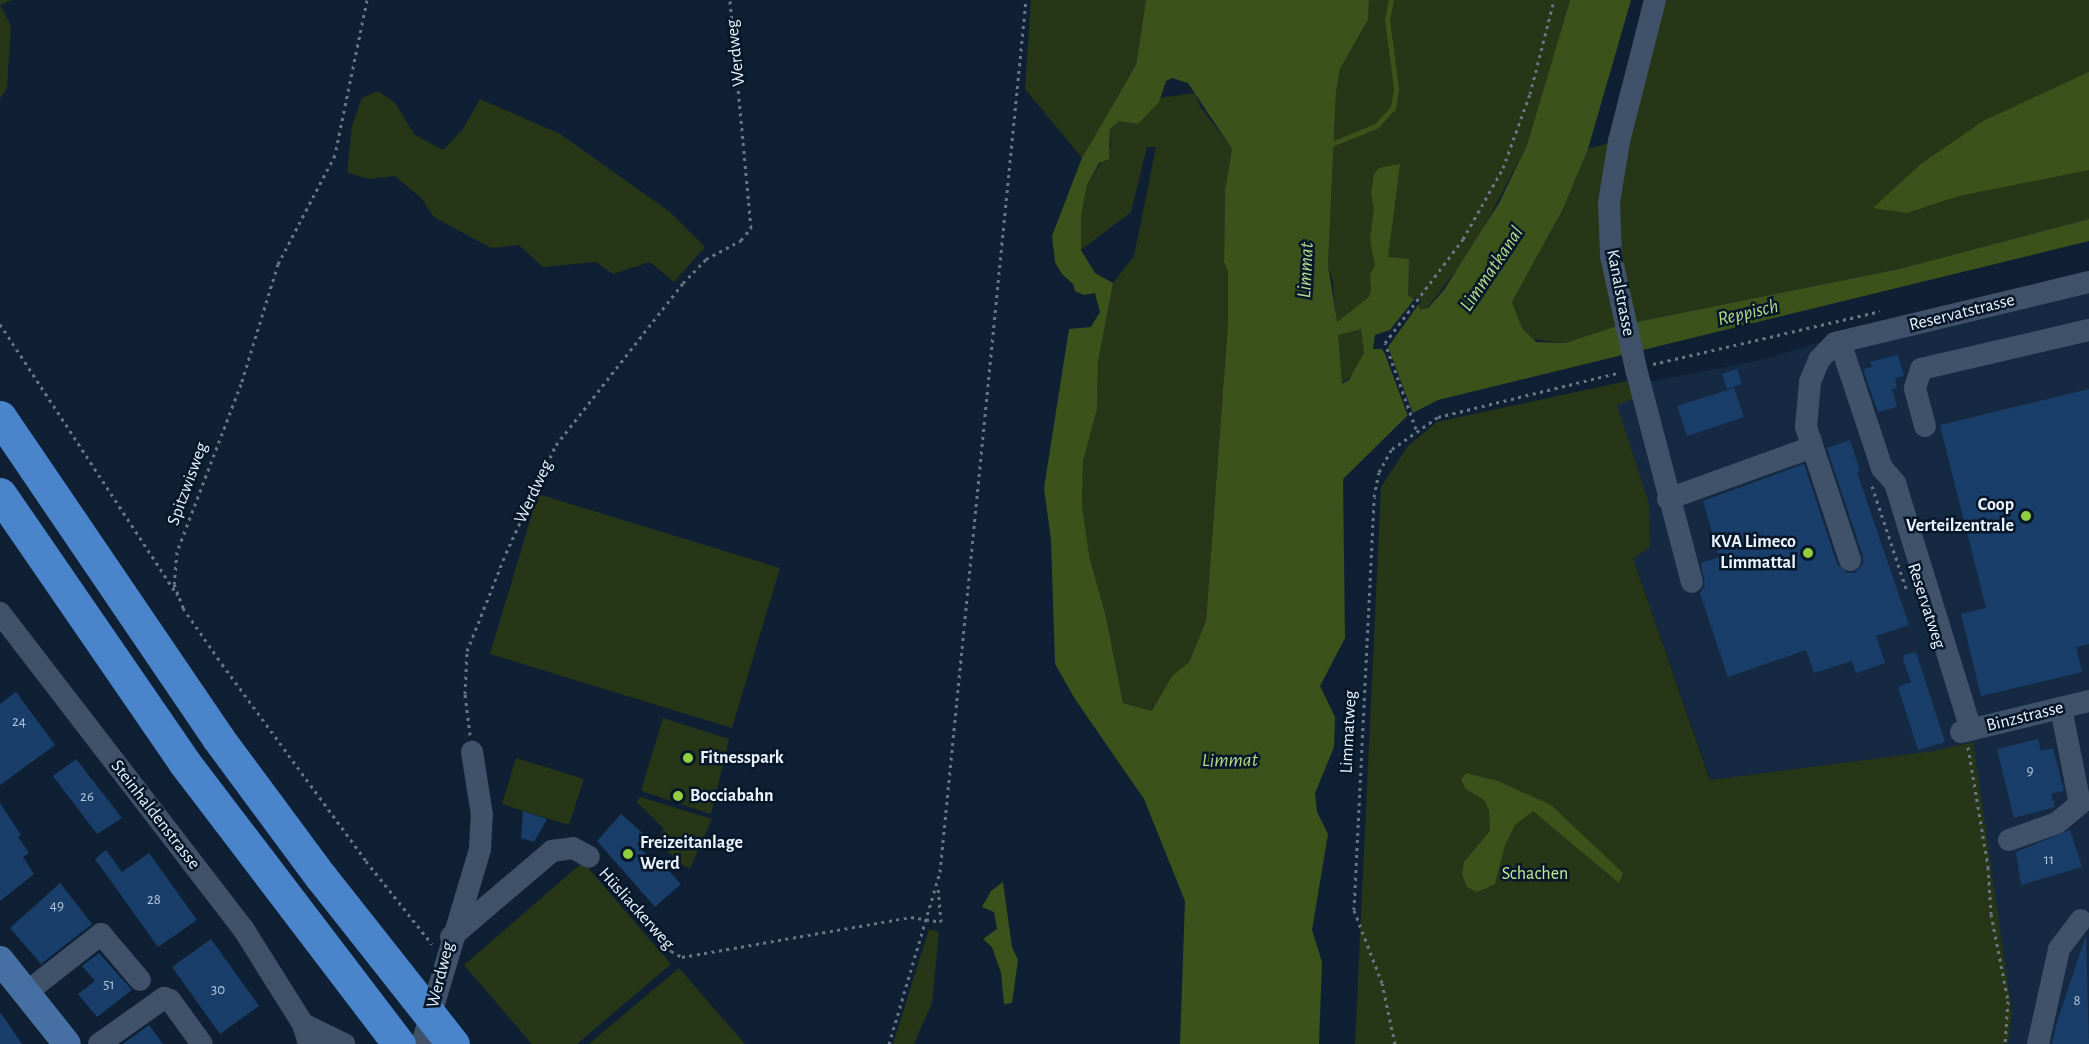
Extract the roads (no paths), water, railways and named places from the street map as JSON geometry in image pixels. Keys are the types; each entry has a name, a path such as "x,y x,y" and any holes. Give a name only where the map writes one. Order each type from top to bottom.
{"highway":[{"path":"0,417 179,683 404,983 453,1044"},
{"path":"0,494 177,752 394,1038"}],"main road":[{"path":"0,960 67,1044"}],"street":[{"name":"Kanalstrasse","path":"1655,0 1619,141 1609,203 1611,256 1624,320 1668,499 1692,582"},
{"name":"Reservatstrasse","path":"1837,343 2089,282"},
{"path":"1925,426 1915,388 1921,369 2089,330"},
{"path":"1837,343 1819,360 1810,382 1806,427 1810,448 1850,560"},
{"name":"Binzstrasse","path":"1837,343 1882,468 1895,483 1966,731 2089,701"},
{"path":"1668,499 1810,448"},
{"name":"Steinhaldenstrasse","path":"0,613 244,930 306,1034 344,1044"},
{"path":"2009,840 2057,823 2080,804 2061,708"},
{"name":"Werdweg","path":"422,1044 441,987 451,937 480,849 481,809 472,752"},
{"name":"Hüsliackerweg","path":"451,937 552,852 573,848 589,857"},
{"path":"2038,1044 2059,949 2081,920"},
{"path":"27,992 101,934 140,980"},
{"path":"99,1044 164,999 170,1000 202,1044"}],"water":[{"name":"Limmat","path":"1146,0 1369,0 1368,20 1340,69 1336,92 1328,265 1337,322 1369,297 1370,274 1375,266 1370,239 1374,208 1371,194 1374,174 1379,168 1400,164 1388,257 1409,259 1408,295 1418,302 1420,310 1428,308 1444,290 1499,203 1527,145 1570,0 1631,0 1588,149 1563,209 1512,302 1522,328 1536,342 1565,343 1617,326 1899,269 2089,219 2089,241 1438,400 1407,416 1343,479 1345,638 1320,686 1335,717 1334,747 1315,793 1317,812 1328,834 1312,930 1322,962 1319,1044 1180,1044 1185,901 1144,799 1075,699 1055,664 1051,540 1044,488 1069,329 1091,327 1100,312 1095,293 1084,295 1075,291 1073,284 1062,274 1055,262 1052,236 1082,158 1136,65","holes":["1172,78 1188,83 1232,149 1225,190 1224,262 1228,272 1228,322 1206,621 1189,662 1172,676 1152,711 1123,703 1105,612 1090,560 1082,505 1083,461 1097,409 1098,362 1113,283 1095,273 1081,250 1081,216 1087,185 1099,163 1109,159 1110,129 1119,121 1138,124 1159,102 1166,81","1361,329 1364,353 1349,380 1342,384 1338,335"]},
{"path":"2089,72 2089,170 1959,196 1907,213 1873,208 1921,164 1983,121"},
{"path":"1466,773 1498,781 1551,805 1623,873 1619,883 1533,811 1515,825 1505,845 1495,884 1477,892 1467,887 1462,874 1464,862 1490,831 1489,810 1484,800 1466,789 1461,780"},
{"path":"1003,882 1012,947 1018,960 1012,1003 1004,1004 1001,973 992,947 983,939 997,929 994,912 982,907 991,891"}],"waterway":[{"path":"1329,145 1376,126 1393,108 1396,88 1387,20 1391,0"}],"place":[{"name":"Coop Verteilzentrale","path":"2026,516"},
{"name":"KVA Limeco Limmattal","path":"1808,553"},
{"name":"Fitnesspark","path":"688,758"},
{"name":"Bocciabahn","path":"678,796"},
{"name":"Freizeitanlage Werd","path":"628,854"}],"water label":[{"name":"Limmatkanal","path":"1492,269"},
{"name":"Reppisch","path":"1748,313"}],"park label":[{"name":"Schachen","path":"1535,874"}]}
